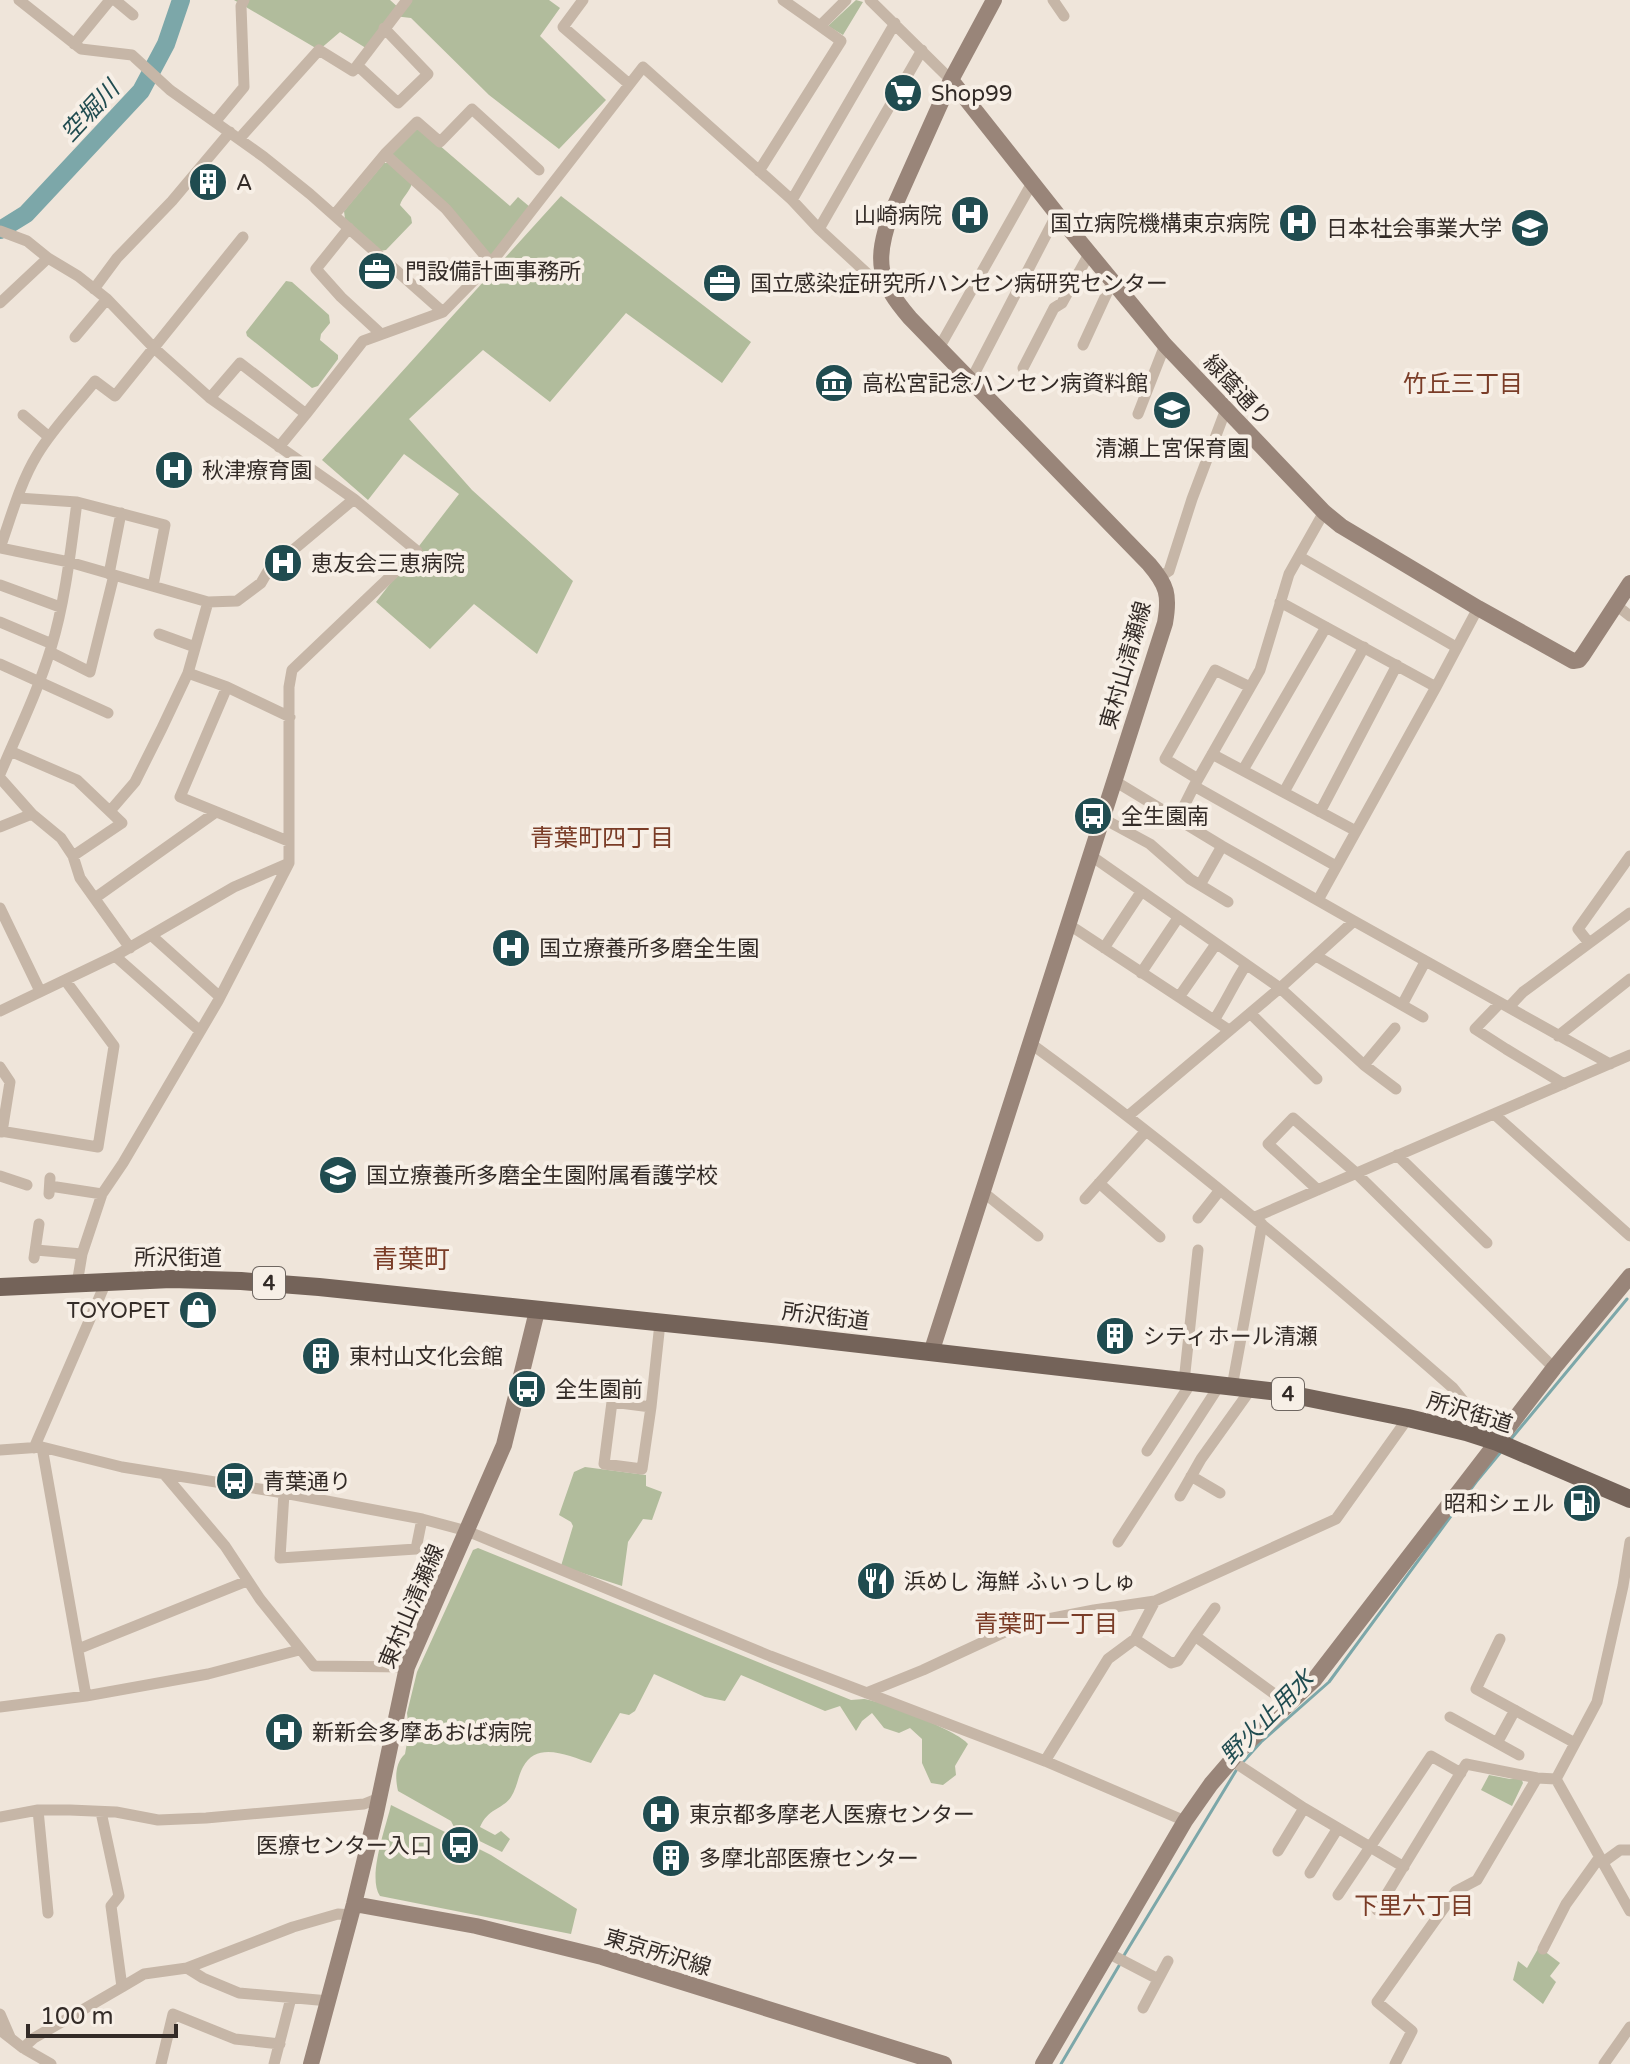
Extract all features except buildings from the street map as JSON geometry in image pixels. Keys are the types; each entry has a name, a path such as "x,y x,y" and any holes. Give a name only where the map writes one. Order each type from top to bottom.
{"main road":[{"name":"所沢街道","path":"0,1287 171,1279 241,1281 781,1335 1279,1392 1466,1432 1497,1442 1630,1499"}],"street":[{"path":"19,0 81,49 132,55 170,90 335,214 383,261 443,312"},
{"path":"92,0 102,11"},
{"path":"74,44 113,0 133,15"},
{"path":"215,122 244,87 241,6 244,0"},
{"path":"94,289 117,258 319,50 353,71 407,0"},
{"path":"583,0 563,27 629,84"},
{"path":"759,171 841,41 798,4 783,0"},
{"path":"820,26 846,0"},
{"name":"緑蔭通り","path":"870,0 951,80 1165,345 1324,512 1341,526 1573,661 1583,655 1630,583"},
{"path":"279,447 363,341 443,312 491,263 643,67 792,200 871,277 883,277 880,256 884,234 951,80 994,0"},
{"path":"1053,0 1064,16"},
{"path":"792,200 895,23"},
{"path":"358,66 398,103 428,74 384,28"},
{"path":"819,229 922,50"},
{"path":"335,214 385,154 417,122 440,142 472,109 539,170"},
{"path":"385,154 446,209 491,263"},
{"path":"939,348 1032,183"},
{"path":"971,380 1057,214"},
{"path":"349,228 316,269 380,333"},
{"path":"0,231 27,241 94,289 210,398 354,499 417,551 292,670 289,687 289,863 220,997 102,1194 82,1254 77,1284"},
{"path":"243,237 115,396 95,381 49,437 36,456 0,548 69,562 208,602 237,601 354,499"},
{"path":"1023,368 1054,308 1062,303 1089,254"},
{"path":"0,303 48,258"},
{"name":"東村山清瀬線","path":"883,277 898,304 1160,577 1167,591 1168,605 1165,623 931,1353"},
{"path":"1083,345 1112,282"},
{"path":"75,337 107,299"},
{"path":"1138,414 1165,345"},
{"path":"210,398 240,363 306,414"},
{"path":"1160,577 1169,571 1226,409"},
{"path":"23,415 49,437"},
{"path":"18,498 77,502 165,525 153,586"},
{"path":"77,502 69,562 51,648 0,776 32,814 61,838 73,856 80,878 130,948"},
{"path":"1178,818 1260,670 1289,574 1324,512"},
{"path":"0,622 90,672 112,574 121,513"},
{"path":"1300,557 1456,647"},
{"path":"0,585 60,607"},
{"path":"110,811 135,782 188,673 208,602"},
{"path":"1280,602 1436,687"},
{"path":"1616,605 1630,616"},
{"path":"1318,900 1478,608"},
{"path":"1243,770 1326,627"},
{"path":"159,634 195,647"},
{"path":"1284,792 1364,647"},
{"path":"0,664 108,713"},
{"path":"1320,812 1397,665"},
{"path":"1250,687 1215,670 1165,759 1196,782 1336,866"},
{"path":"188,673 227,687 290,717"},
{"path":"227,687 180,797 288,841"},
{"path":"10,751 77,780 122,823 73,856"},
{"path":"1212,754 1356,831"},
{"path":"1113,780 1222,846 1610,1064"},
{"path":"95,898 216,812"},
{"path":"0,827 32,814"},
{"path":"1102,818 1150,844 1190,879 1228,902"},
{"path":"1200,885 1222,846"},
{"path":"1090,855 1280,988 1364,1065 1396,1089"},
{"path":"1589,943 1578,929 1630,856"},
{"path":"0,1011 115,956 234,887 289,863"},
{"path":"1104,948 1141,892"},
{"path":"0,908 40,991"},
{"path":"1564,1084 1475,1029 1630,913"},
{"path":"1141,973 1178,918"},
{"path":"1128,1116 1354,921"},
{"path":"1068,924 1229,1030"},
{"path":"152,936 220,997"},
{"path":"1179,997 1216,944"},
{"path":"115,956 200,1031"},
{"path":"1316,956 1423,1017"},
{"path":"1402,1005 1425,962"},
{"path":"1214,1020 1246,965"},
{"path":"1558,1036 1630,979"},
{"path":"0,1067 10,1082 1,1131 98,1147 114,1046 65,980"},
{"path":"1250,1013 1317,1079"},
{"path":"1364,1065 1395,1028"},
{"path":"1030,1043 1128,1116 1259,1221 1453,1388 1474,1414 1466,1432"},
{"path":"1259,1221 1318,1190 1630,1055"},
{"path":"1494,1114 1630,1236"},
{"path":"1318,1190 1268,1144 1293,1118 1356,1173 1554,1368"},
{"path":"1085,1199 1146,1131"},
{"path":"1397,1155 1487,1243"},
{"path":"0,1176 27,1185"},
{"path":"1099,1183 1160,1237"},
{"path":"50,1186 102,1194"},
{"path":"1198,1218 1220,1190"},
{"path":"983,1192 1038,1236"},
{"path":"1180,1496 1234,1388 1259,1221"},
{"path":"39,1224 35,1254 82,1254"},
{"path":"1147,1451 1187,1382 1198,1250"},
{"path":"86,1696 38,1448 106,1282"},
{"path":"1043,2064 1112,1955 1185,1821 1211,1784 1237,1764 1288,1704 1314,1680 1554,1368 1627,1284"},
{"name":"東村山清瀬線","path":"311,2064 353,1910 407,1667 504,1445 537,1311"},
{"path":"651,1407 612,1402 604,1464 642,1469 651,1407 660,1323"},
{"path":"1118,1542 1234,1388"},
{"path":"866,1693 1022,1624 1155,1601 1336,1519 1408,1418"},
{"path":"0,1450 38,1448 122,1467 422,1519 467,1531 770,1656 1045,1761 1185,1821"},
{"path":"164,1474 225,1546 247,1581 314,1666 407,1667"},
{"path":"1191,1476 1220,1493"},
{"path":"284,1493 280,1558 416,1549 422,1519"},
{"path":"1556,1779 1597,1702 1626,1587 1630,1542"},
{"path":"78,1649 247,1581"},
{"path":"1045,1761 1108,1659 1135,1639 1155,1601"},
{"path":"1135,1639 1171,1663 1178,1661 1215,1608"},
{"path":"1195,1636 1288,1704"},
{"path":"1500,1639 1476,1689 1575,1743"},
{"path":"0,1707 86,1696 208,1674 299,1650"},
{"path":"1497,1743 1515,1710"},
{"path":"1450,1717 1519,1755"},
{"path":"1338,1895 1431,1756 1461,1773"},
{"path":"1237,1764 1404,1867"},
{"path":"1377,1910 1466,1764 1556,1779"},
{"path":"1395,2064 1412,2031 1377,2002 1456,1891 1477,1880 1537,1778"},
{"path":"1556,1779 1630,1911"},
{"path":"0,1817 38,1810 116,1812 158,1820 206,1818 364,1804 379,1798"},
{"path":"1278,1851 1304,1808"},
{"path":"38,1810 48,1913"},
{"path":"101,1812 119,1896 111,1906 122,1987"},
{"path":"1310,1873 1338,1828"},
{"path":"1543,1949 1566,1904 1600,1860 1620,1850 1630,1850"},
{"path":"23,2064 25,2049 34,2038 144,1974 187,1968 293,1927 353,1910"},
{"name":"東京所沢線","path":"353,1910 476,1926 602,1957 944,2064"},
{"path":"1112,1955 1158,1979"},
{"path":"1143,2008 1168,1961"},
{"path":"187,1968 239,1993 329,2001"},
{"path":"274,2064 291,1998"},
{"path":"0,2014 5,2034 51,2064"},
{"path":"175,2064 162,2061 173,2014 235,2039 280,2044"},
{"path":"1604,2064 1630,2027"}],"green space":[{"path":"234,0 390,0 400,9 407,0 549,0 560,8 540,36 606,100 559,149 489,95 411,18 394,16 369,50 340,32 319,50"},
{"path":"856,0 863,2 843,35 828,26"},
{"path":"417,126 510,206 518,197 530,207 488,259 389,155"},
{"path":"384,163 390,163 412,183 400,205 411,217 412,223 386,250 380,251 345,219 344,211"},
{"path":"561,196 751,342 722,383 626,313 550,402 483,350 409,419 472,490 573,581 537,654 474,604 430,649 376,602 459,494 404,454 368,500 322,460"},
{"path":"286,281 292,282 329,315 330,323 320,340 338,355 338,359 318,386 312,388 247,336 246,332"},
{"path":"585,1467 646,1475 646,1486 662,1492 652,1520 643,1519 628,1542 622,1586 561,1566 573,1526 559,1515 574,1472"},
{"path":"478,1548 851,1700 873,1701 936,1725 968,1744 955,1766 956,1775 943,1785 931,1783 922,1763 922,1739 910,1728 899,1733 884,1728 872,1713 856,1731 840,1706 825,1711 741,1675 725,1701 705,1697 654,1674 635,1711 629,1715 620,1713 591,1763 554,1752 536,1754 529,1759 511,1797 491,1812 480,1827 495,1835 501,1831 510,1839 502,1852 455,1829 451,1821 398,1791 396,1781 398,1766 405,1754 409,1731 407,1713 417,1672 473,1550"},
{"path":"1489,1775 1510,1779 1521,1777 1523,1783 1512,1806 1481,1790"},
{"path":"391,1805 491,1855 577,1909 571,1934 380,1896 376,1865"},
{"path":"1539,1947 1560,1963 1550,1976 1556,1982 1543,2004 1513,1980 1518,1961 1527,1968"}],"waterway":[{"name":"空堀川","path":"0,230 26,214 141,91 166,44 181,0"},
{"name":"野火止用水","path":"1511,1439 1627,1299"},
{"name":"野火止用水","path":"1242,1763 1261,1742 1329,1682 1500,1453"},
{"name":"野火止用水","path":"1123,1957 1237,1769"},
{"name":"野火止用水","path":"1061,2064 1120,1964"}],"place":[{"name":"Shop99","path":"903,93"},
{"name":"A","path":"208,182"},
{"name":"山崎病院","path":"970,215"},
{"name":"国立病院機構東京病院","path":"1298,223"},
{"name":"日本社会事業大学","path":"1530,228"},
{"name":"門設備計画事務所","path":"377,271"},
{"name":"国立感染症研究所ハンセン病研究センター","path":"722,283"},
{"name":"高松宮記念ハンセン病資料館","path":"834,383"},
{"name":"清瀬上宮保育園","path":"1172,410"},
{"name":"秋津療育園","path":"174,470"},
{"name":"恵友会三恵病院","path":"283,563"},
{"name":"全生園南","path":"1093,816"},
{"name":"国立療養所多磨全生園","path":"511,948"},
{"name":"国立療養所多磨全生園附属看護学校","path":"338,1175"},
{"name":"TOYOPET","path":"198,1310"},
{"name":"シティホール清瀬","path":"1115,1336"},
{"name":"東村山文化会館","path":"321,1356"},
{"name":"全生園前","path":"527,1389"},
{"name":"青葉通り","path":"235,1481"},
{"name":"昭和シェル","path":"1582,1503"},
{"name":"浜めし 海鮮 ふぃっしゅ","path":"876,1581"},
{"name":"新新会多摩あおば病院","path":"284,1732"},
{"name":"東京都多摩老人医療センター","path":"661,1814"},
{"name":"医療センター入口","path":"460,1845"},
{"name":"多摩北部医療センター","path":"671,1858"}],"district":[{"name":"竹丘三丁目","path":"1463,384"},
{"name":"青葉町四丁目","path":"602,838"},
{"name":"青葉町","path":"411,1259"},
{"name":"青葉町一丁目","path":"1046,1624"},
{"name":"下里六丁目","path":"1414,1906"}]}
